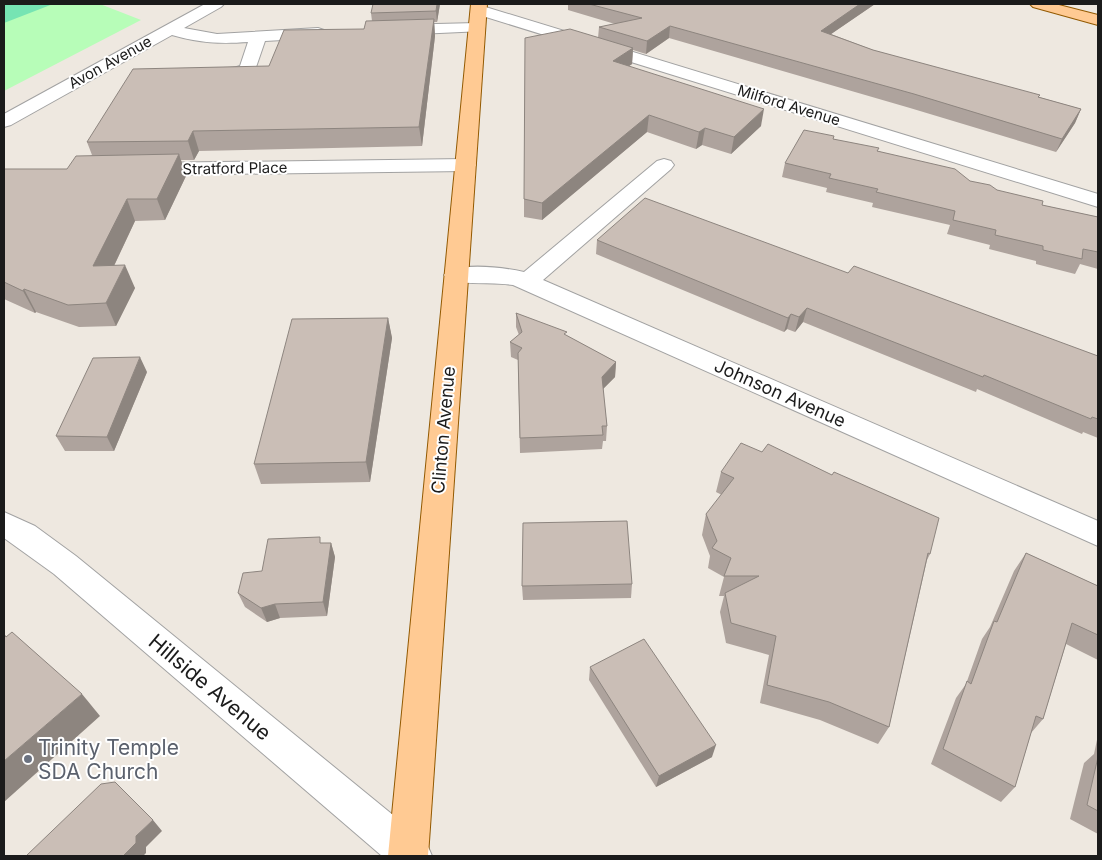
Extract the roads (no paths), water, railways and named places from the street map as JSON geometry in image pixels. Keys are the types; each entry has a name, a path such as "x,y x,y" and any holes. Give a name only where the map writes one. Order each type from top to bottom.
{"main road":[{"path":"1038,4 1098,20"},
{"name":"Clinton Avenue","path":"409,855 478,14"}],"street":[{"name":"Avon Avenue","path":"4,120 216,4"},
{"name":"Milford Avenue","path":"383,30 478,14 1098,201"},
{"path":"170,29 198,37 216,39 334,32"},
{"path":"192,74 239,73 248,69 258,37"},
{"path":"99,68 130,73"},
{"name":"Stratford Place","path":"122,169 466,165"},
{"path":"527,282 664,165"},
{"name":"Johnson Avenue","path":"456,275 506,276 527,282 1098,534"},
{"name":"Hillside Avenue","path":"4,524 24,535 65,565 409,855"}],"place":[{"name":"Trinity Temple SDA Church","path":"28,759"}]}
